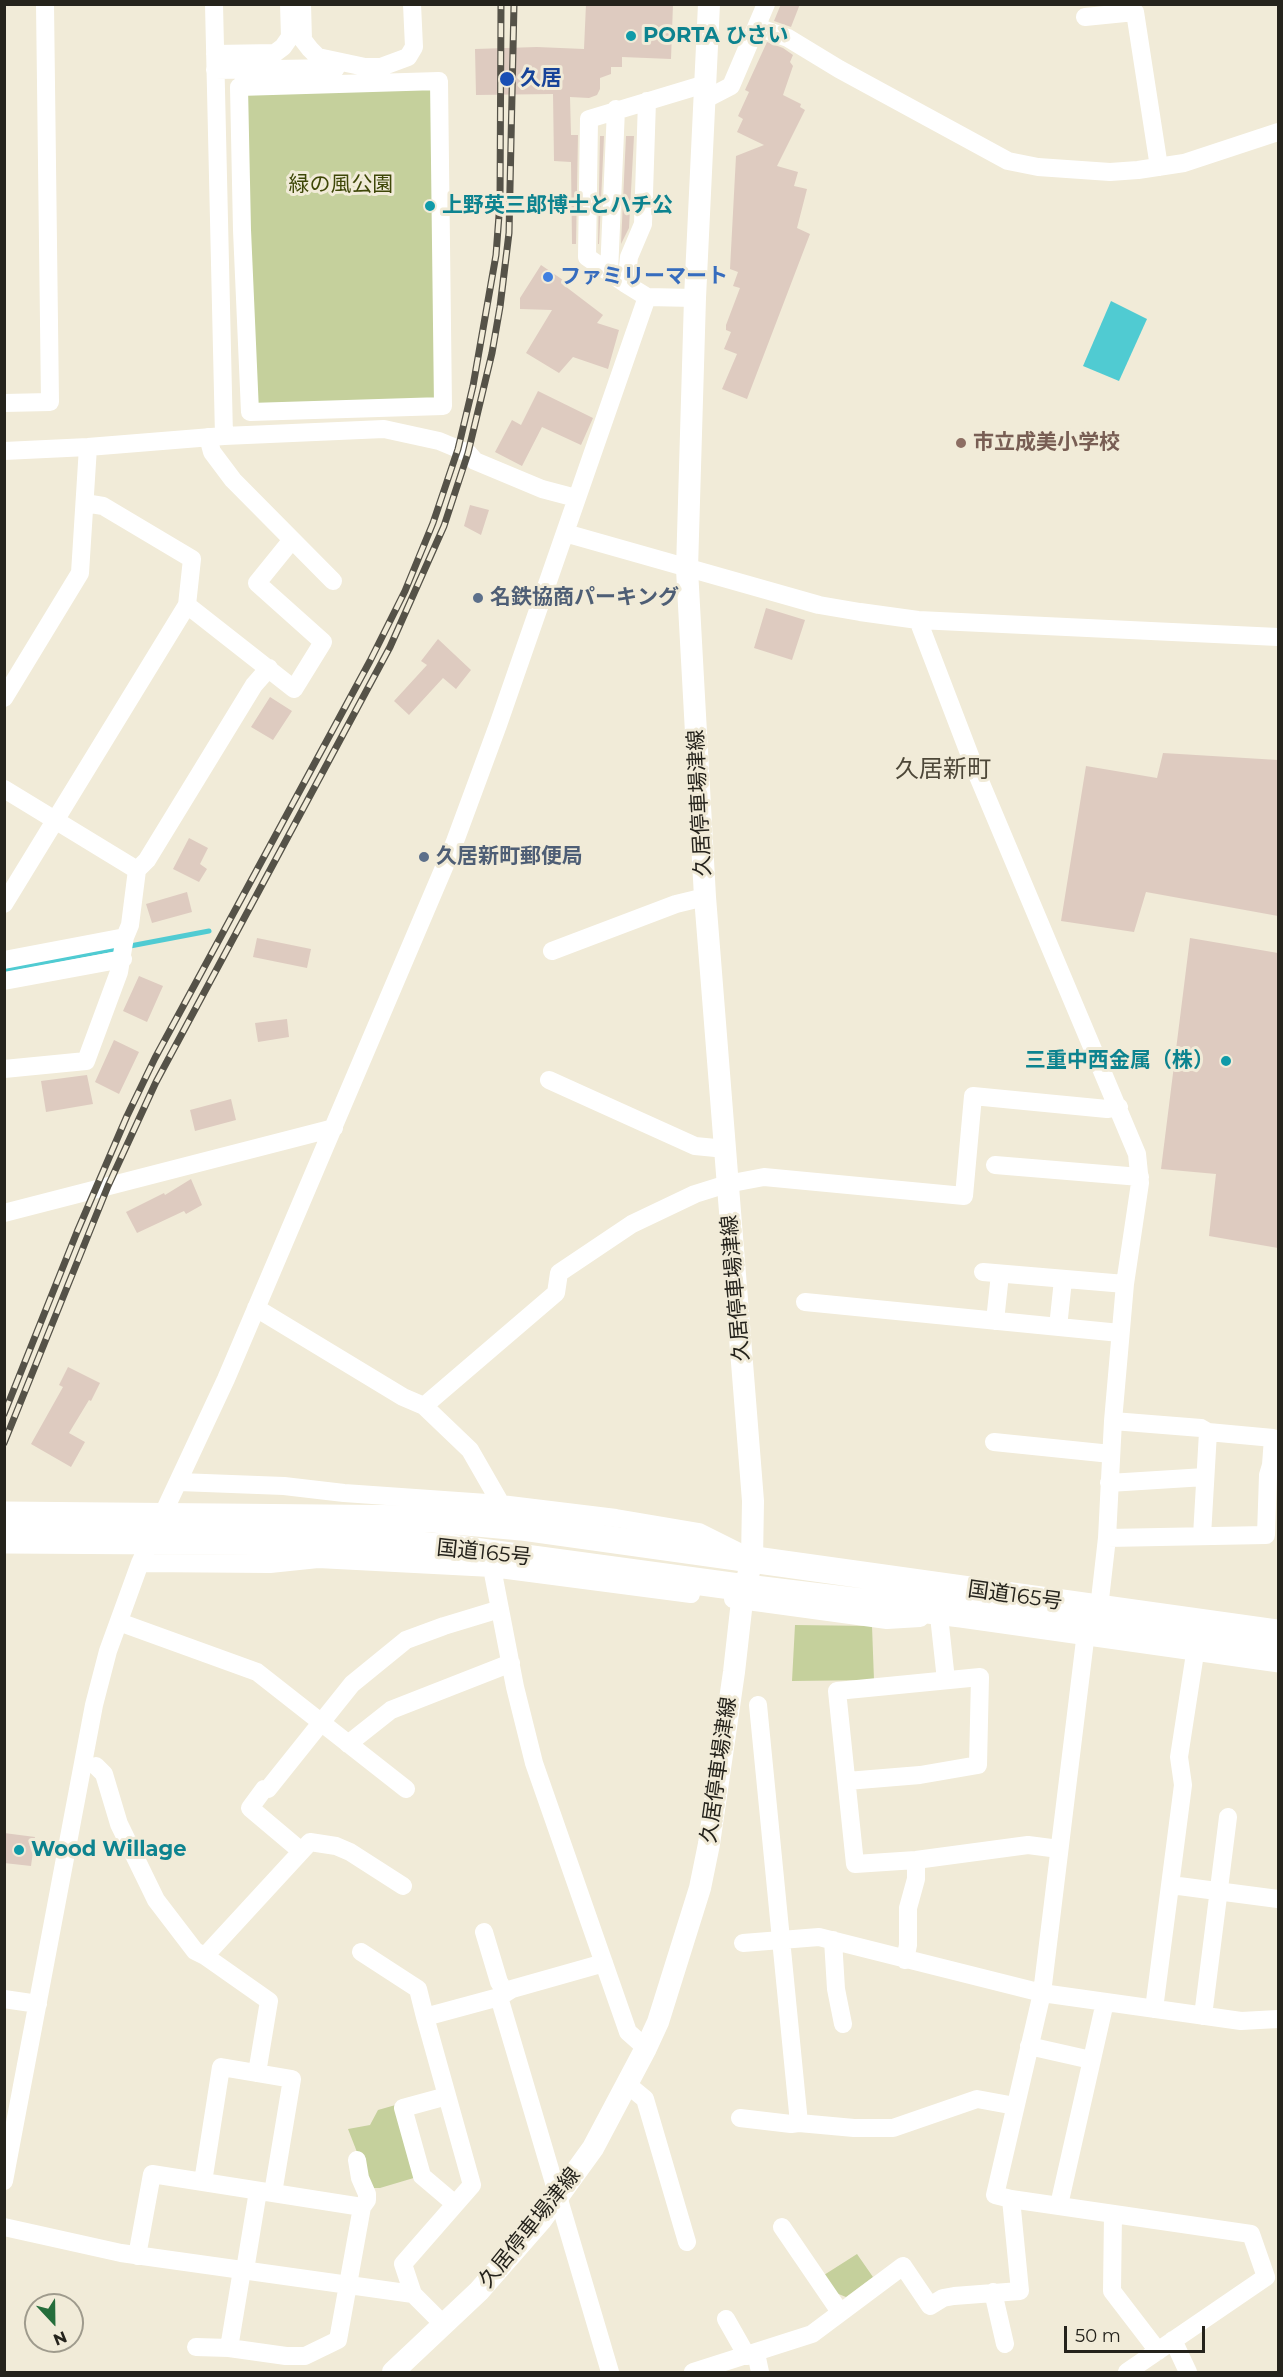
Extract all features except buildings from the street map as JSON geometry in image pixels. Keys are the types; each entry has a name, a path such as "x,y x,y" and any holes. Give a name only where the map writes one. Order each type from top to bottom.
{"highway":[{"name":"国道165号","path":"4,1515 342,1530 744,1594 950,1615 1278,1659"},
{"name":"国道165号","path":"4,1540 342,1530 433,1519 521,1527 1278,1633"}],"main road":[{"name":"久居停車場津線","path":"393,2373 444,2325 509,2258 558,2196 593,2148 628,2085 658,2022 686,1938 709,1844 744,1594 752,1559 753,1501 705,897 687,568 695,298 709,4"}],"street":[{"path":"4,403 50,402 45,4"},
{"path":"214,4 216,437 212,452 228,474 291,541 333,581"},
{"path":"215,62 274,53 283,47 290,37 289,4"},
{"path":"302,4 303,40 310,50 318,57 365,67"},
{"path":"215,62 365,67 396,63 408,57 414,47 412,4"},
{"path":"695,298 648,297 587,257 589,119 647,101 731,86 766,4"},
{"path":"1085,17 1135,12 1159,167"},
{"path":"757,27 788,38 839,69 1008,161 1038,167 1110,172 1159,167 1184,163 1278,132"},
{"path":"439,81 443,406 250,412 242,230 239,87 439,81"},
{"path":"626,284 628,257 643,224 647,101"},
{"path":"609,273 616,110"},
{"path":"4,2181 12,2099 38,2004 93,1705 119,1622 140,1563 179,1482 334,1128 453,844 648,297"},
{"path":"4,451 384,429 439,441 468,453 475,461 542,489 576,498"},
{"path":"4,698 12,673 80,573 88,447"},
{"path":"4,904 187,605 192,560 103,506 85,503"},
{"path":"565,533 819,605 918,620 1278,637"},
{"path":"187,605 294,689 323,642 257,583 291,541"},
{"path":"918,620 976,774 1137,1154 1140,1177 1120,1333 1107,1538 1099,1608"},
{"path":"4,1069 86,1061 130,926 137,870 147,860 254,685 268,668"},
{"path":"4,789 137,870"},
{"path":"552,951 676,904 705,897"},
{"path":"4,960 124,948"},
{"path":"4,981 124,948"},
{"path":"549,1080 695,1146 726,1149"},
{"path":"424,1406 556,1293 559,1274 632,1224 694,1194 727,1184 764,1177 964,1196 973,1096 1107,1110 1119,1107"},
{"path":"4,1213 334,1128"},
{"path":"995,1165 1140,1177"},
{"path":"995,1321 991,1273 1125,1284"},
{"path":"1058,1327 1063,1280"},
{"path":"805,1302 1120,1333"},
{"path":"255,1308 403,1397 424,1406 470,1450 501,1504"},
{"path":"1107,1538 1272,1535 1268,1475 1274,1465 1273,1438 1208,1432 1200,1428 1113,1421"},
{"path":"1202,1536 1208,1432"},
{"path":"994,1442 1111,1454"},
{"path":"1109,1483 1205,1477"},
{"name":"国道165号","path":"179,1482 284,1486 344,1494 501,1504 616,1518 699,1532 752,1559"},
{"name":"国道165号","path":"140,1563 270,1564 318,1558 492,1568 744,1594"},
{"path":"492,1568 534,1762 628,2032 646,2048"},
{"path":"301,1851 250,1808 264,1790 268,1790 352,1684 406,1640 500,1610"},
{"path":"946,1680 950,1615"},
{"path":"119,1622 257,1672 406,1789"},
{"path":"1086,1632 1042,1994 995,2195 1251,2234 1272,2273 1127,2373"},
{"path":"1154,2009 1183,1785 1179,1757 1196,1647"},
{"path":"348,1744 391,1710 511,1664"},
{"path":"847,1781 920,1775 978,1765 980,1677 837,1690 855,1864 916,1860 1028,1845 1059,1849"},
{"path":"758,1705 799,2123"},
{"path":"96,1767 104,1774 119,1824 156,1900 195,1952 205,1956 269,2001 257,2073"},
{"path":"1203,2016 1228,1817"},
{"path":"205,1956 310,1842 336,1846 350,1852 403,1887"},
{"path":"904,1960 909,1945 908,1908 916,1879 916,1860"},
{"path":"1171,1885 1278,1899"},
{"path":"484,1932 610,2373"},
{"path":"742,1943 819,1936 904,1960 1042,1994 1203,2016 1241,2020 1278,2019"},
{"path":"833,1940 836,1989 843,2024"},
{"path":"361,1952 418,1989 472,2185 403,2264 413,2294 444,2325"},
{"path":"425,2017 604,1964"},
{"path":"4,1999 38,2004"},
{"path":"1059,2205 1105,2002"},
{"path":"1029,2046 1091,2060"},
{"path":"203,2182 221,2067 292,2079 266,2192 244,2270 229,2348"},
{"path":"628,2085 645,2099 687,2242"},
{"path":"447,2096 403,2108 422,2176 455,2204"},
{"path":"741,2118 791,2124 892,2128 977,2099 1015,2106"},
{"path":"196,2347 306,2356 338,2340 350,2286 362,2207 367,2200 357,2160"},
{"path":"137,2256 152,2174 362,2207"},
{"path":"693,2373 812,2334 903,2266 930,2306 944,2298 954,2296 1020,2291 1011,2199"},
{"path":"1113,2214 1112,2291 1165,2345 1188,2373"},
{"path":"4,2227 137,2256 413,2294"},
{"path":"782,2227 840,2312"},
{"path":"993,2292 1005,2344"},
{"path":"726,2319 752,2355 760,2373"}],"green space":[{"name":"緑の風公園","path":"439,81 443,406 250,412 239,87"},
{"path":"795,1625 872,1626 874,1680 792,1681"},
{"path":"399,2104 417,2177 380,2188 371,2188 348,2129 370,2125 378,2110"},
{"path":"857,2254 873,2277 846,2297 836,2293 824,2275"}],"water":[{"path":"1111,301 1147,319 1119,381 1083,366"}],"waterway":[{"path":"4,970 209,931"}],"railway":[{"path":"4,1414 77,1232 127,1116 155,1058 370,661 405,591 433,523 458,449 473,386 496,255 500,202 501,4"},
{"path":"4,1443 108,1186 156,1082 390,647 444,526 468,453 492,353 500,307 509,233 514,4"}],"place":[{"name":"PORTA ひさい","path":"631,36"},
{"name":"久居","path":"507,79"},
{"name":"上野英三郎博士とハチ公","path":"430,206"},
{"name":"ファミリーマート","path":"548,277"},
{"name":"市立成美小学校","path":"961,443"},
{"name":"名鉄協商パーキング","path":"478,598"},
{"name":"久居新町郵便局","path":"424,857"},
{"name":"三重中西金属（株）","path":"1226,1061"},
{"name":"Wood Willage","path":"19,1850"}],"district":[{"name":"久居新町","path":"943,770"}]}
